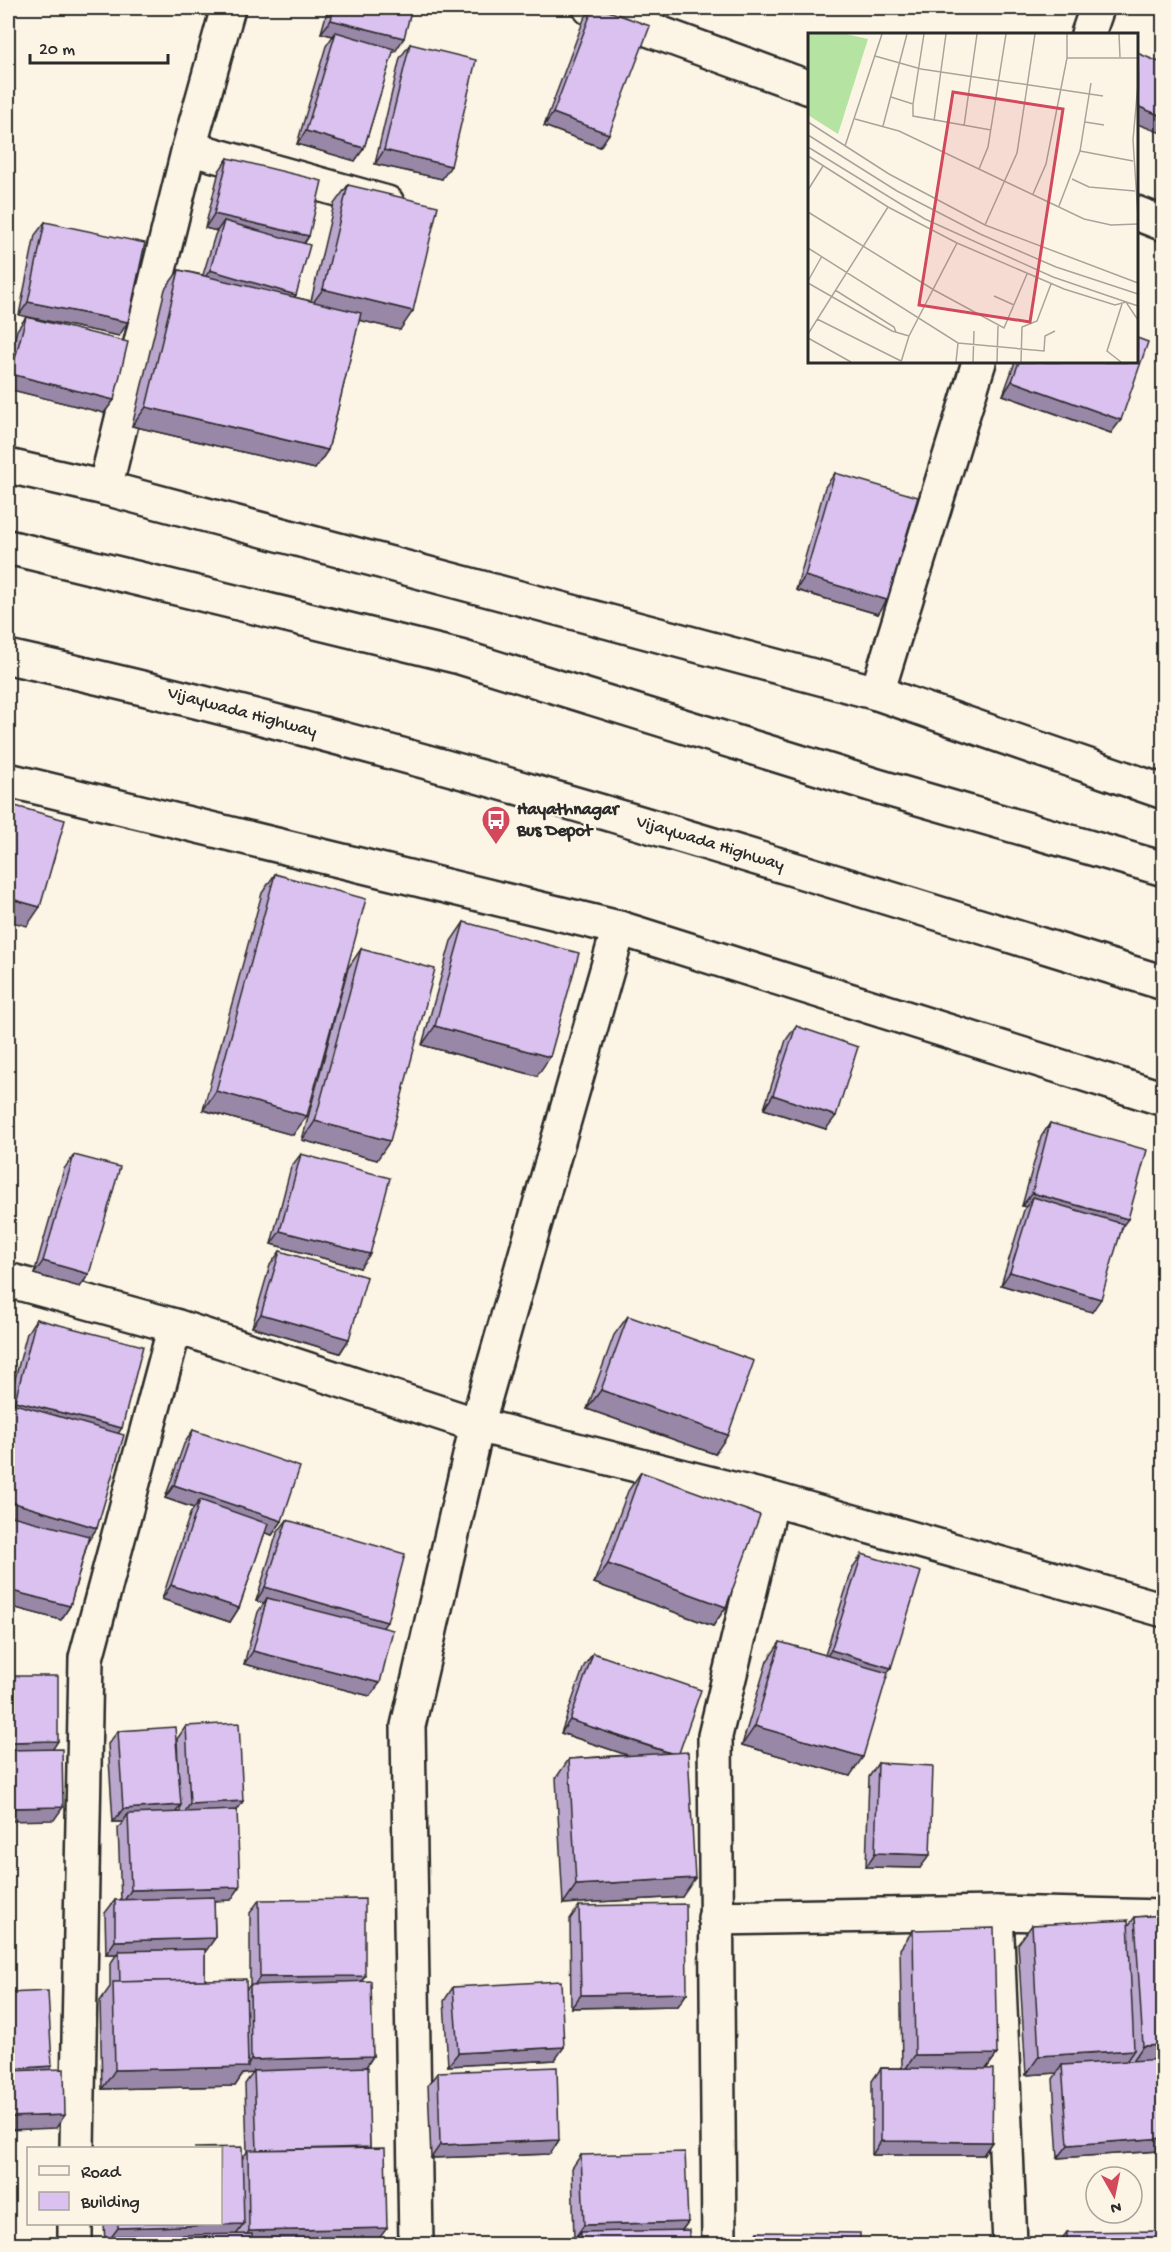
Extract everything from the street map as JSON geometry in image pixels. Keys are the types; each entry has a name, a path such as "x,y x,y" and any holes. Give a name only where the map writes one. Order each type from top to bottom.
{"main road":[{"path":"105,488 189,148 228,8"},
{"path":"590,8 808,87"},
{"path":"1088,33 1097,8"},
{"path":"189,148 412,210"},
{"path":"1138,213 1164,224"},
{"path":"877,693 979,363"},
{"path":"8,466 105,488 877,693 1164,792"},
{"path":"8,547 460,657 876,786 1164,869"},
{"name":"Vijaywada Highway","path":"8,657 167,692 657,827 1164,983"},
{"path":"8,780 620,928 1164,1099"},
{"path":"416,2244 408,1726 477,1425 620,928"},
{"path":"8,1280 176,1326 477,1425 772,1500 1164,1610"},
{"path":"77,2147 86,1658 176,1326"},
{"path":"719,2244 715,1736 772,1500"},
{"path":"716,1918 996,1913 1164,1917"},
{"path":"996,1913 1010,2244"},
{"path":"75,2225 75,2244"}],"building":[{"path":"334,8 412,8 404,38 331,20"},
{"path":"593,8 600,8 650,26 609,134 553,113"},
{"path":"336,32 394,49 364,148 306,131"},
{"path":"410,44 476,60 451,166 384,150"},
{"path":"1138,53 1164,64 1164,117 1138,106"},
{"path":"228,158 322,181 309,236 214,214"},
{"path":"348,185 438,206 413,311 323,289"},
{"path":"224,221 310,245 296,295 210,270"},
{"path":"45,222 145,243 128,322 28,302"},
{"path":"179,270 361,313 328,450 146,407"},
{"path":"8,316 14,317 8,344"},
{"path":"26,317 128,342 114,400 11,374"},
{"path":"1138,338 1148,342 1121,420 1012,381 1019,363 1138,363"},
{"path":"835,473 918,497 887,600 805,576"},
{"path":"8,804 65,820 40,907 8,898"},
{"path":"275,874 366,899 307,1116 216,1091"},
{"path":"464,922 579,953 550,1057 435,1026"},
{"path":"361,949 435,969 390,1141 315,1121"},
{"path":"796,1026 858,1047 836,1116 773,1095"},
{"path":"1050,1123 1147,1150 1128,1219 1032,1193"},
{"path":"301,1154 390,1178 370,1254 280,1231"},
{"path":"74,1155 120,1167 89,1274 43,1261"},
{"path":"1033,1197 1123,1224 1101,1299 1010,1272"},
{"path":"280,1251 367,1277 349,1339 261,1314"},
{"path":"628,1316 754,1361 728,1435 601,1390"},
{"path":"36,1319 143,1346 122,1428 15,1401"},
{"path":"8,1402 124,1435 97,1528 8,1501"},
{"path":"193,1430 300,1467 282,1521 174,1485"},
{"path":"641,1472 760,1515 726,1607 608,1564"},
{"path":"200,1500 268,1524 239,1608 171,1585"},
{"path":"8,1515 89,1536 70,1606 8,1590"},
{"path":"287,1520 405,1554 387,1622 265,1587"},
{"path":"862,1554 921,1572 891,1668 831,1650"},
{"path":"267,1598 393,1630 380,1683 253,1651"},
{"path":"780,1642 888,1673 863,1757 755,1726"},
{"path":"593,1653 701,1690 679,1753 671,1753 570,1720"},
{"path":"8,1676 58,1676 58,1741 8,1742"},
{"path":"239,1723 243,1801 190,1804 186,1726"},
{"path":"175,1727 181,1805 123,1809 118,1731"},
{"path":"62,1749 63,1807 8,1808 8,1750"},
{"path":"688,1752 695,1878 576,1885 569,1759"},
{"path":"878,1763 933,1766 930,1855 875,1853"},
{"path":"237,1810 240,1887 131,1890 128,1814"},
{"path":"214,1897 215,1938 115,1941 115,1900"},
{"path":"365,1899 365,1976 260,1977 259,1900"},
{"path":"686,1904 687,1993 581,1995 579,1906"},
{"path":"1164,1915 1164,2045 1143,2046 1135,1917"},
{"path":"1128,1920 1134,2050 1039,2056 1032,1925"},
{"path":"994,1928 997,2054 915,2055 913,1930"},
{"path":"205,1949 205,1980 120,1982 119,1951"},
{"path":"246,1979 248,2067 115,2070 113,1982"},
{"path":"371,1981 373,2056 251,2060 250,1985"},
{"path":"561,1981 564,2047 458,2053 453,1987"},
{"path":"48,1991 52,2066 8,2069 8,1993"},
{"path":"1163,2059 1164,2138 1068,2145 1062,2065"},
{"path":"368,2067 370,2147 257,2150 254,2071"},
{"path":"557,2067 559,2140 440,2145 438,2072"},
{"path":"881,2068 993,2069 992,2142 881,2141"},
{"path":"64,2069 65,2115 8,2117 8,2071"},
{"path":"222,2147 242,2147 244,2224 222,2225"},
{"path":"385,2148 387,2228 249,2231 248,2150"},
{"path":"685,2152 688,2222 584,2225 581,2155"},
{"path":"118,2225 212,2225 118,2228"},
{"path":"689,2230 689,2244 581,2244 581,2232"},
{"path":"1164,2231 1164,2244 1067,2244 1067,2232"},
{"path":"757,2232 860,2233 860,2244 756,2244"},
{"path":"252,2234 252,2244 118,2244 118,2236"}],"place":[{"name":"Hayathnagar Bus Depot","path":"496,846"}]}
